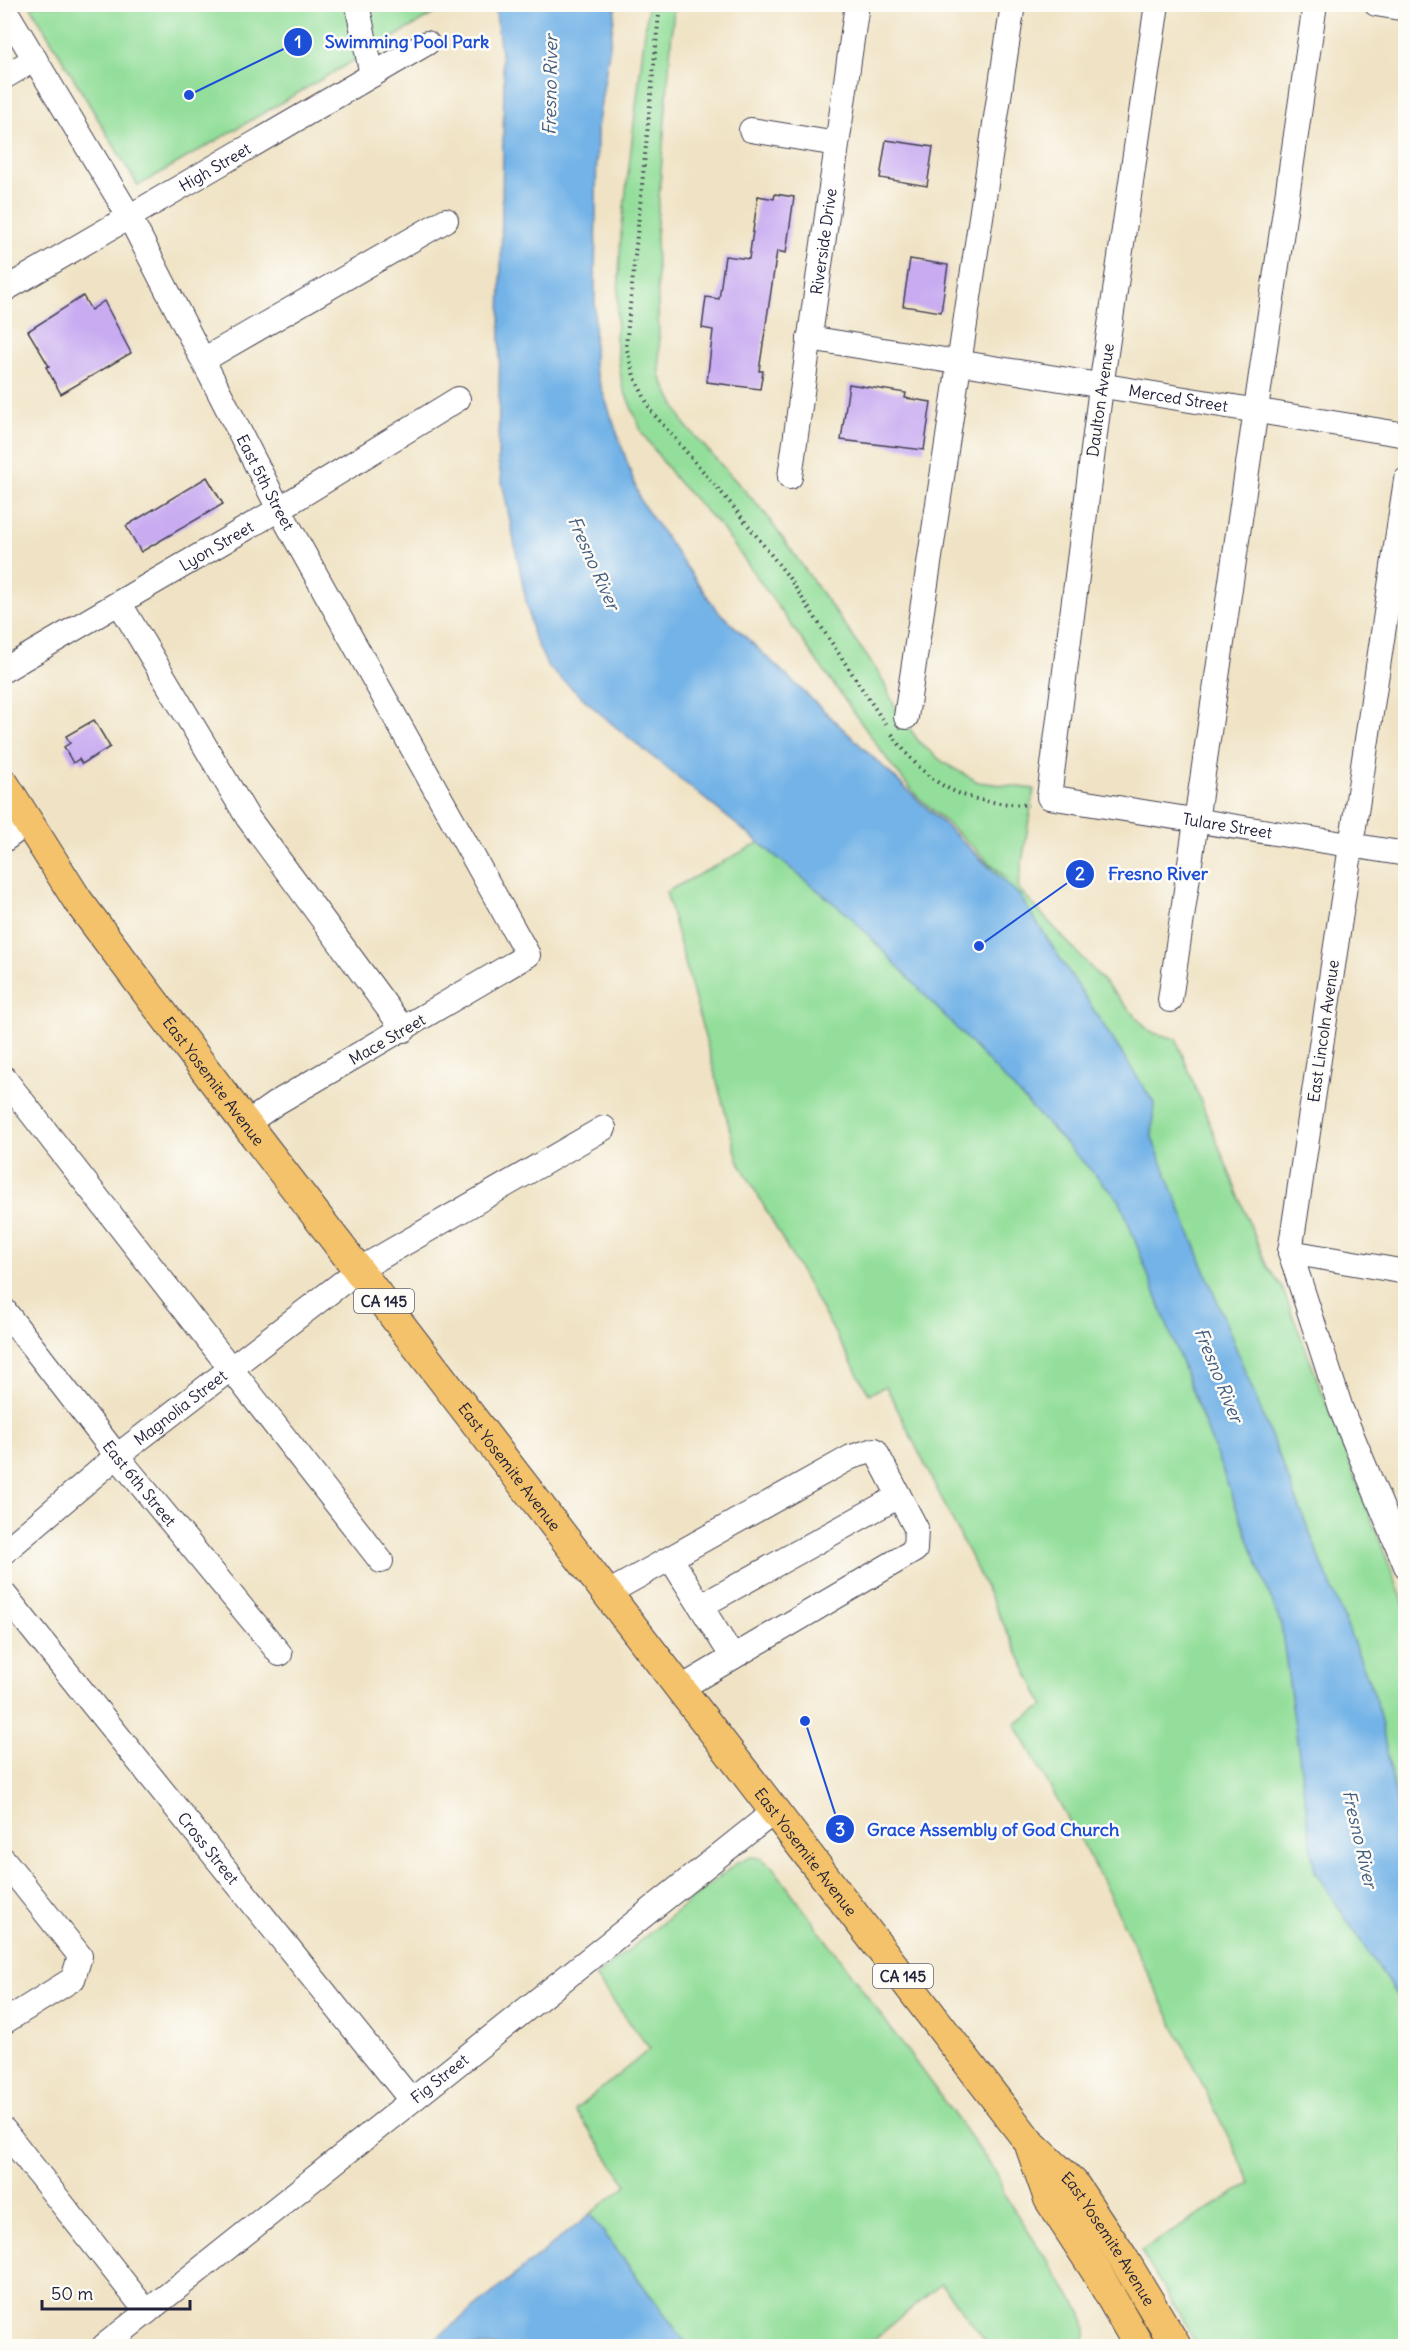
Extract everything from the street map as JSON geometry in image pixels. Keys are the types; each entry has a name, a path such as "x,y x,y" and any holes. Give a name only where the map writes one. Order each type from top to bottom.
{"main road":[{"name":"East Yosemite Avenue","path":"4,784 78,901 246,1124 360,1269 1029,2142 1073,2183 1123,2258 1162,2341"},
{"name":"East Yosemite Avenue","path":"1029,2142 1049,2199 1096,2271 1139,2346"}],"street":[{"path":"357,4 372,75"},
{"name":"Riverside Drive","path":"790,477 857,4"},
{"path":"906,717 1013,4"},
{"name":"Daulton Avenue","path":"1039,801 1157,4"},
{"path":"1170,999 1314,4"},
{"path":"1376,4 1406,9"},
{"name":"East 5th Street","path":"4,8 129,216 279,509 528,955"},
{"name":"High Street","path":"4,291 427,43"},
{"path":"4,77 35,59"},
{"path":"751,130 837,144"},
{"path":"203,360 446,220"},
{"name":"Merced Street","path":"809,338 1406,435"},
{"name":"Lyon Street","path":"4,670 279,509 458,399"},
{"name":"East Lincoln Avenue","path":"1406,480 1290,1252 1341,1408 1406,1566"},
{"path":"120,603 248,818 404,1030"},
{"name":"Tulare Street","path":"1039,801 1196,821 1406,854"},
{"path":"4,840 28,822"},
{"name":"Mace Street","path":"246,1124 276,1103 404,1030 528,955"},
{"path":"4,1078 232,1367 381,1561"},
{"name":"Magnolia Street","path":"4,1552 117,1456 360,1269 604,1128"},
{"path":"1290,1252 1406,1272"},
{"name":"East 6th Street","path":"4,1310 117,1456 280,1654"},
{"path":"608,1593 851,1457 875,1450 916,1528 915,1550 681,1688"},
{"path":"701,1606 899,1496"},
{"path":"671,1559 732,1656"},
{"name":"Cross Street","path":"4,1594 411,2100"},
{"name":"Fig Street","path":"104,2346 776,1810"},
{"path":"4,1860 80,1956 73,1978 4,2022"},
{"path":"4,2130 147,2312"}],"path":[{"path":"660,4 626,346 634,376 651,411 732,505 787,575 906,754 936,783 968,798 1039,801"}],"green space":[{"path":"30,5 449,5 138,186"},
{"path":"648,5 674,5 656,236 660,376 685,425 764,512 880,675 895,707 919,742 944,763 978,782 1034,789 1018,888 1150,1032 1176,1039 1267,1267 1281,1285 1405,1606 1405,2346 1198,2346 1141,2251 1251,2183 1101,1878 1015,1724 1044,1706 886,1386 869,1394 738,1160 666,892 881,778 1008,879 915,794 892,766 721,527 677,481 642,433 622,385 616,340 621,234"},
{"path":"750,1857 760,1858 772,1866 998,2175 1004,2195 1083,2314 1086,2329 1083,2346 990,2346 941,2284 866,2346 688,2346 590,2214 627,2185 575,2110 650,2049 595,1977 738,1862"}],"water":[{"path":"495,5 616,5 597,129 594,367 641,502 716,609 1019,895 1154,1103 1152,1138 1377,1701 1405,1844 1405,2008 1315,1872 1281,1625 1120,1201 852,918 611,723 548,667 533,635 498,461 504,79"},
{"path":"590,2214 688,2346 427,2346"}],"building":[{"path":"886,140 933,147 927,186 880,178"},
{"path":"775,194 794,197 786,253 777,251 759,371 763,371 760,389 707,382 713,330 702,328 706,297 719,299 725,256 749,259 758,196 774,199"},
{"path":"910,259 948,265 941,312 903,306"},
{"path":"83,296 91,310 104,301 131,353 61,394 46,367 49,366 28,331"},
{"path":"849,384 906,393 905,398 931,402 924,450 841,440"},
{"path":"207,477 223,504 141,552 126,526"},
{"path":"94,720 110,747 82,764 79,759 73,763 64,747 70,743 66,736"}],"place":[{"name":"Swimming Pool Park","path":"189,95"},
{"name":"Fresno River","path":"979,946"},
{"name":"Grace Assembly of God Church","path":"805,1721"}]}
